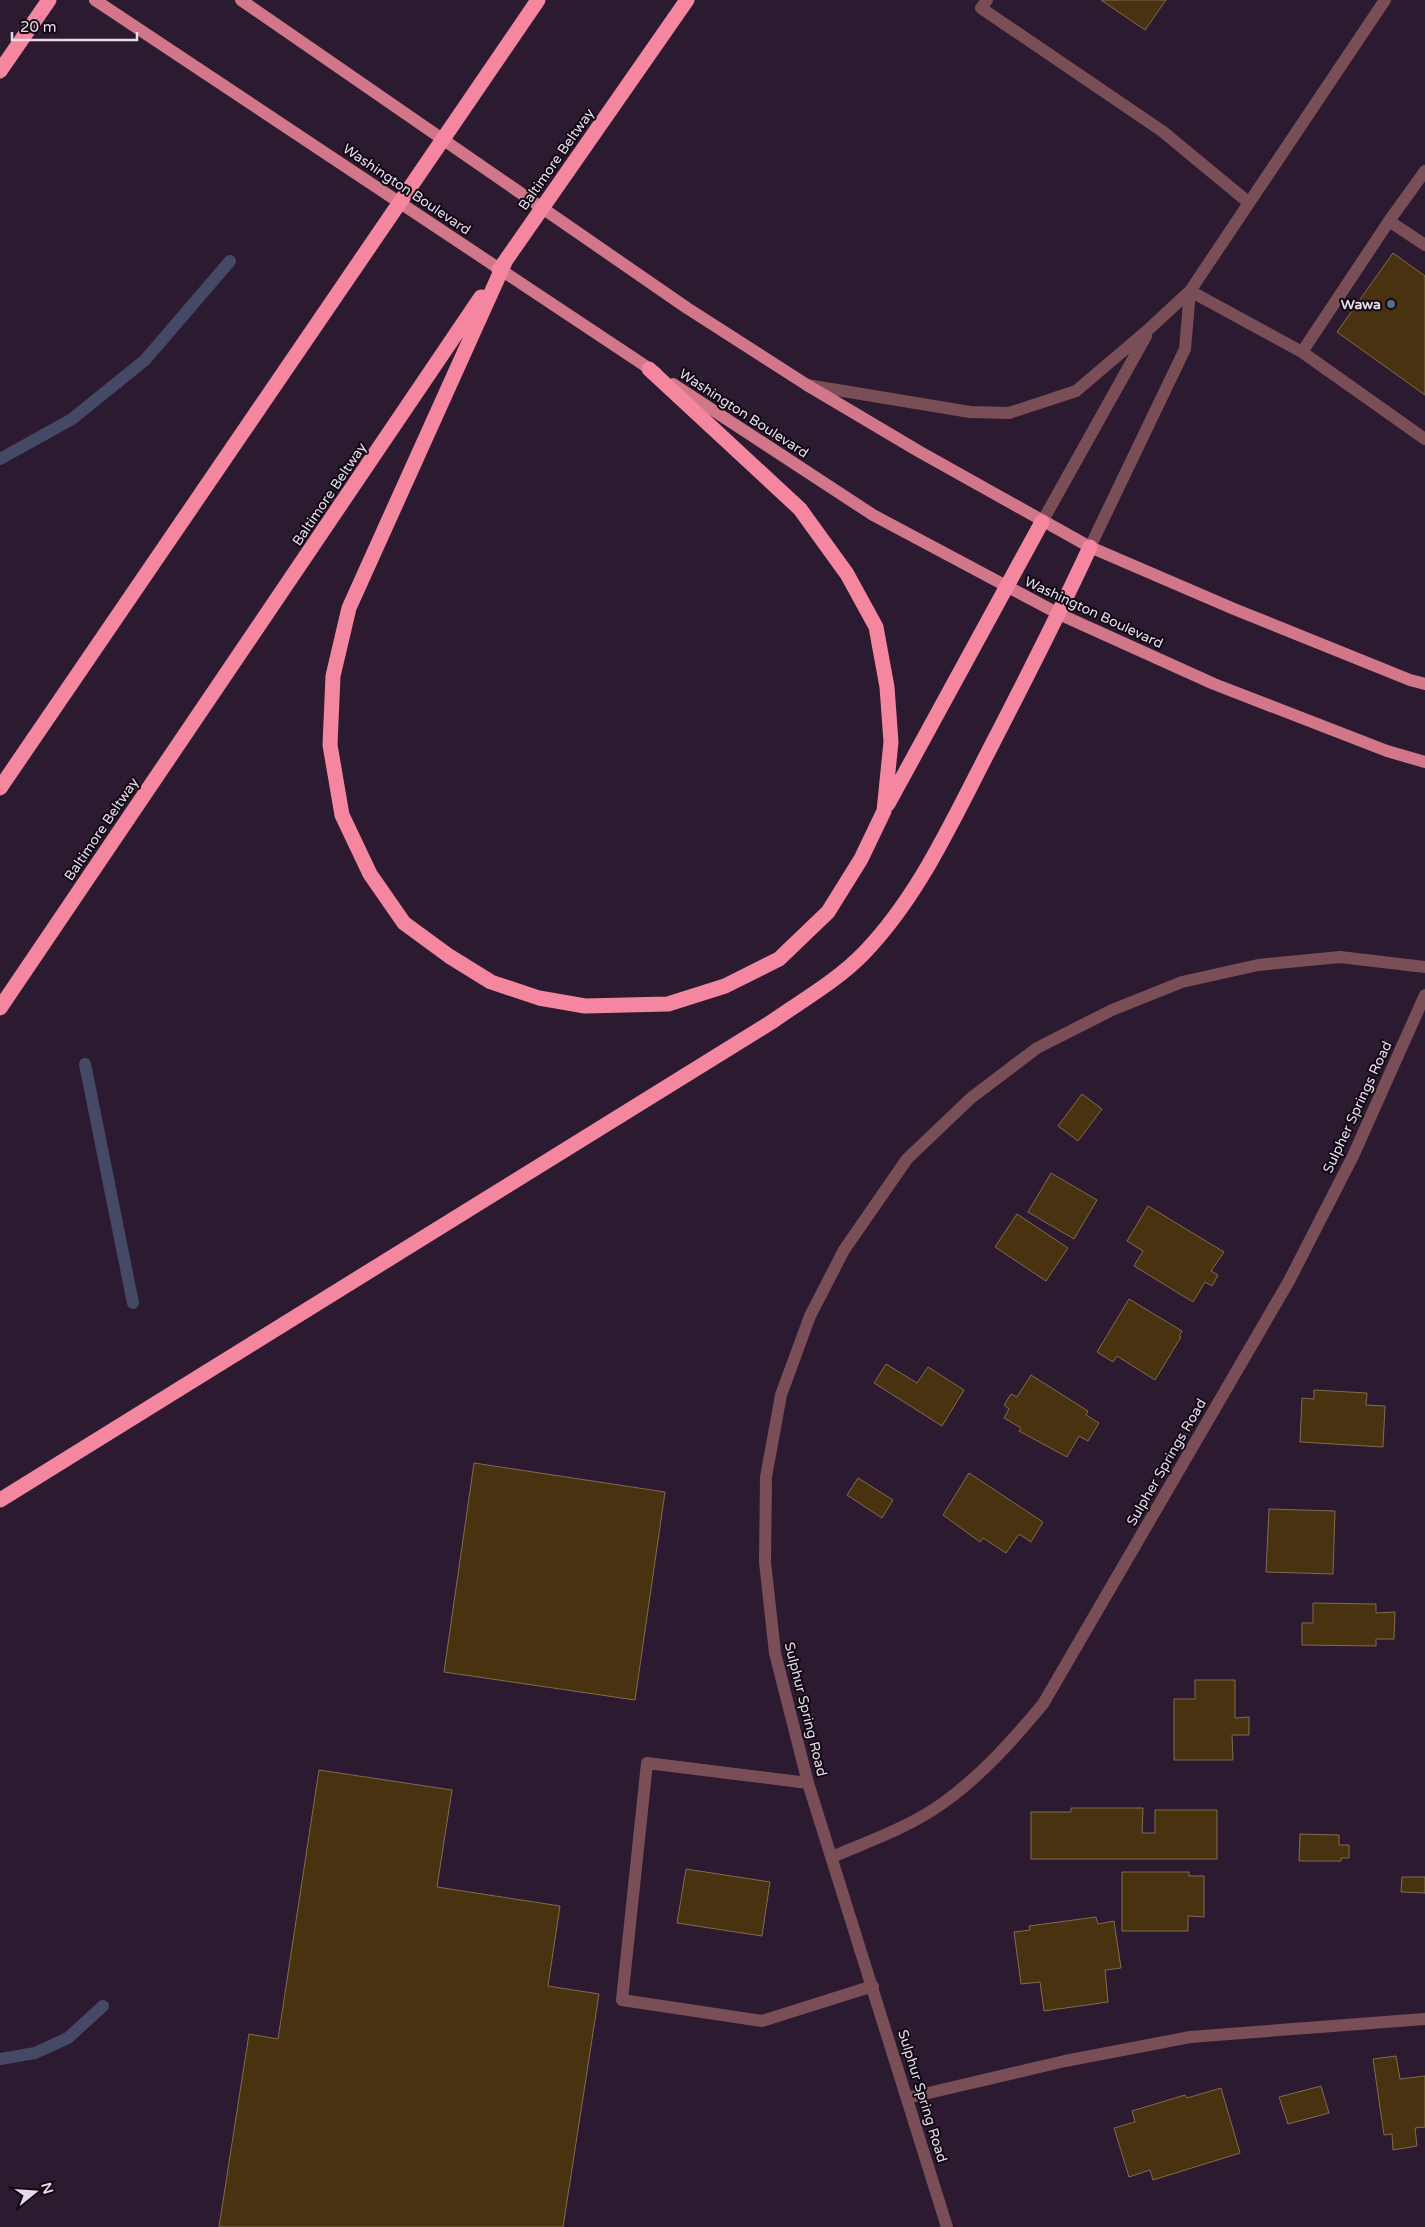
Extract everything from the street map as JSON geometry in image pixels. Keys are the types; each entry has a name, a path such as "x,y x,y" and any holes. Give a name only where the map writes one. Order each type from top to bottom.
{"highway":[{"path":"0,71 49,0"},
{"path":"0,788 538,0"},
{"name":"Baltimore Beltway","path":"0,1008 504,262 687,0"},
{"path":"504,262 349,608 333,676 330,745 342,815 370,874 404,923 449,956 491,982 539,998 585,1006 668,1004 725,986 779,959 828,912 861,859 884,811 1042,522"},
{"path":"649,369 800,509 847,574 876,628 887,687 891,742 884,811"},
{"path":"0,1500 773,1021 821,988 863,954 899,912 941,842 1059,614 1090,547"}],"main road":[{"name":"Washington Boulevard","path":"95,0 649,369 873,515 1059,614 1214,684 1387,751 1425,762"},
{"path":"241,0 687,308 807,385 1042,522 1090,547 1234,609 1410,680 1425,684"}],"street":[{"path":"987,0 981,8 1162,131 1248,202"},
{"path":"807,385 970,412 1009,413 1076,390 1149,329 1190,291 1385,0"},
{"path":"1302,352 1389,221 1425,171"},
{"path":"1389,221 1425,245"},
{"path":"1190,291 1302,352 1425,439"},
{"path":"1090,547 1185,349 1190,291"},
{"path":"1042,522 1149,329"},
{"name":"Sulphur Spring Road","path":"947,2227 808,1783 775,1653 765,1562 766,1477 781,1395 810,1316 844,1250 908,1159 971,1098 1037,1048 1112,1010 1182,982 1258,965 1340,957 1425,967"},
{"name":"Sulpher Springs Road","path":"832,1857 895,1830 942,1804 1012,1742 1043,1704 1289,1281 1353,1156 1425,995"},
{"path":"808,1783 647,1763 622,2000 762,2021 873,1986"},
{"path":"907,2098 1065,2061 1190,2037 1424,2019"}],"building":[{"path":"1101,0 1166,0 1145,30"},
{"name":"Wawa","path":"1393,253 1425,276 1425,395 1337,332"},
{"path":"1082,1094 1102,1109 1078,1141 1058,1126"},
{"path":"1051,1173 1097,1200 1074,1239 1028,1212"},
{"path":"1148,1206 1224,1252 1211,1271 1218,1275 1212,1286 1205,1282 1193,1302 1134,1266 1143,1251 1127,1241"},
{"path":"1017,1214 1068,1248 1046,1281 995,1247"},
{"path":"1129,1299 1182,1331 1179,1336 1181,1337 1155,1380 1117,1356 1113,1362 1097,1352"},
{"path":"886,1364 917,1383 928,1367 964,1390 942,1426 874,1383"},
{"path":"1031,1375 1088,1411 1086,1415 1099,1423 1088,1441 1079,1436 1067,1457 1019,1431 1021,1428 1004,1418 1009,1409 1004,1405 1011,1394 1017,1397"},
{"path":"1314,1390 1367,1393 1366,1405 1385,1406 1383,1447 1300,1442 1302,1398 1314,1399"},
{"path":"474,1463 665,1492 635,1700 444,1672"},
{"path":"969,1473 1043,1522 1031,1542 1019,1534 1006,1553 983,1538 980,1542 943,1515"},
{"path":"858,1478 893,1500 882,1518 847,1495"},
{"path":"1269,1509 1335,1511 1333,1574 1266,1572"},
{"path":"1313,1603 1376,1604 1376,1613 1395,1612 1394,1639 1376,1639 1376,1646 1302,1645 1302,1623 1313,1623"},
{"path":"1195,1680 1235,1680 1235,1718 1249,1717 1249,1735 1232,1735 1233,1760 1174,1760 1174,1699 1195,1699"},
{"path":"319,1770 452,1790 437,1887 560,1906 548,1986 599,1994 563,2227 219,2227 249,2034 278,2039"},
{"path":"1071,1808 1143,1808 1142,1833 1155,1833 1155,1810 1217,1810 1217,1859 1031,1859 1031,1812 1071,1812"},
{"path":"1300,1834 1339,1835 1339,1845 1349,1845 1349,1858 1341,1858 1341,1861 1299,1861"},
{"path":"686,1869 770,1882 762,1936 677,1923"},
{"path":"1122,1872 1189,1872 1189,1876 1204,1876 1204,1917 1188,1916 1188,1931 1122,1931"},
{"path":"1402,1877 1425,1877 1425,1893 1401,1892"},
{"path":"1096,1917 1098,1924 1114,1921 1121,1968 1105,1970 1108,2002 1044,2011 1040,1982 1021,1984 1014,1932 1030,1930 1029,1926"},
{"path":"1396,2056 1400,2079 1425,2076 1425,2127 1415,2128 1417,2146 1393,2150 1392,2134 1384,2135 1373,2059"},
{"path":"1321,2086 1329,2113 1288,2124 1279,2097"},
{"path":"1221,2088 1240,2153 1153,2180 1150,2170 1129,2177 1114,2128 1135,2122 1132,2111 1185,2095 1187,2098"}],"waterway":[{"path":"0,459 72,419 145,360 230,261"},
{"path":"85,1064 133,1303"},
{"path":"0,2059 35,2053 68,2038 103,2006"}],"place":[{"name":"Wawa","path":"1391,304"}]}
